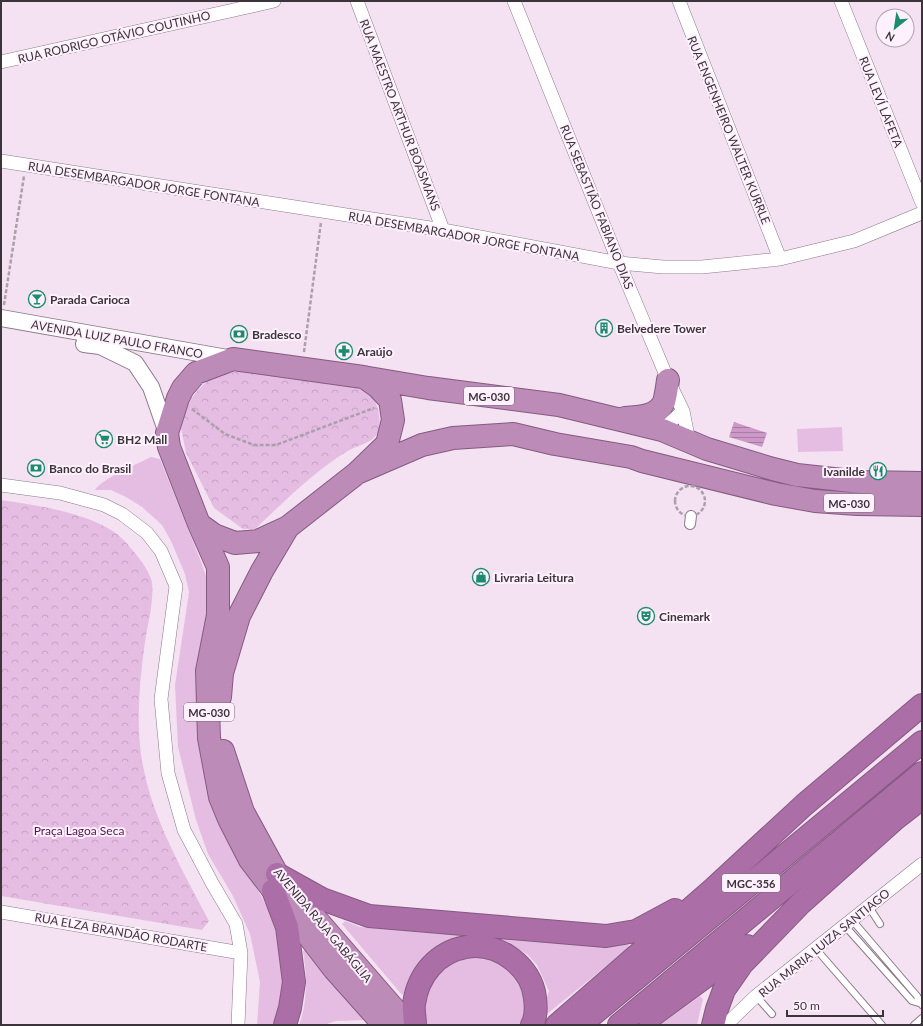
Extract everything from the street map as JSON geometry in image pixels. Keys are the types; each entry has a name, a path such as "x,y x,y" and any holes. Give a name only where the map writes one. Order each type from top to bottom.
{"highway":[{"name":"MG-030","path":"199,524 169,447 167,433 178,398 183,388 196,373 233,359 363,377 428,388 559,405 662,430 707,449 797,475 861,482 922,483"},
{"path":"357,473 387,444 393,420 390,400 378,387 363,377"},
{"path":"614,418 645,416 658,410 664,401 668,380"},
{"path":"631,457 645,456 651,451 662,430"},
{"name":"MG-030","path":"288,528 357,473 422,445 453,438 513,434 555,444 631,457 776,494 815,501 857,504 922,505"},
{"path":"199,524 214,536 235,543 258,541 288,528"},
{"name":"AVENIDA RAJA GABÁGLIA","path":"199,524 218,567 218,615 208,671 209,738 220,797 229,819 250,860 275,882 408,1025"},
{"name":"AVENIDA RAJA GABÁGLIA","path":"288,528 262,571 239,616 222,673 219,710 222,747 243,812 275,882 334,969 384,1025"},
{"name":"MGC-356","path":"557,1025 713,889 804,805 922,705"},
{"name":"MGC-356","path":"580,1025 922,742"},
{"name":"MGC-356","path":"619,1025 922,773"},
{"path":"713,1025 716,1010 724,990 742,964 782,921 895,819 922,798"},
{"path":"895,819 922,820"},
{"path":"275,882 369,916 606,936 636,931 713,889"},
{"path":"275,882 287,928 294,982 290,1008 285,1025"},
{"path":"640,1025 782,921"},
{"path":"415,1025 414,1004 417,989 422,977 432,964 444,955 467,946 490,948 514,960 524,970 534,992 536,1005 532,1025"}],"street":[{"name":"RUA RODRIGO OTÁVIO COUTINHO","path":"1,62 274,1"},
{"name":"RUA MAESTRO ARTHUR BOASMANS","path":"357,1 443,230"},
{"name":"RUA SEBASTIÃO FABIANO DIAS","path":"514,1 619,263 668,380 683,411 689,441"},
{"name":"RUA ENGENHEIRO WALTER KURRLE","path":"679,1 780,259"},
{"name":"RUA LEVÍ LAFETA","path":"841,1 922,203"},
{"name":"RUA DESEMBARGADOR JORGE FONTANA","path":"1,162 443,230 619,263 663,267 702,267 780,259 854,241 922,213"},
{"name":"AVENIDA LUIZ PAULO FRANCO","path":"1,322 233,359"},
{"name":"AVENIDA LUIZ PAULO FRANCO","path":"1,322 100,346 134,363 151,387 167,433"},
{"path":"662,430 683,411"},
{"path":"1,485 60,493 104,505 122,514 147,532 161,551 176,586 161,699 168,773 184,830 236,924 241,953 238,1025"},
{"name":"RUA MARIA LUIZA SANTIAGO","path":"729,1025 731,1020 756,996 922,864"},
{"name":"RUA ELZA BRANDÃO RODARTE","path":"1,912 241,953"}],"lane":[{"path":"868,907 880,924"},
{"path":"849,923 912,1001 922,1005"},
{"path":"849,923 917,996 922,1005"},
{"path":"816,949 882,1025"},
{"path":"756,996 772,1014"},
{"path":"914,1025 922,1018"}],"path":[{"path":"1,322 26,166"},
{"path":"302,369 323,212"},
{"path":"178,398 225,434 254,445 276,445 390,400"},
{"path":"686,486 696,486 703,492 706,501 703,510 690,520 681,514 675,501 678,491 686,486"}],"green space":[{"path":"243,371 361,387 374,398 378,408 380,420 379,430 371,440 346,452 322,469 255,529 243,529 214,508 186,453 181,428 183,416 191,399 208,380 221,374"},
{"path":"842,427 843,451 798,452 797,429"},
{"path":"151,457 160,459 206,576 210,600 199,694 246,867 271,915 283,952 285,987 276,1025 257,1025 260,982 250,934 233,896 208,854 196,820 178,747 175,685 189,592 185,574 171,541 162,525 142,507 126,497 111,490 95,490 104,481"},
{"name":"Praça Lagoa Seca","path":"1,500 59,510 89,519 102,525 117,534 125,542 140,559 149,575 152,582 152,597 143,656 139,698 141,754 151,799 159,820 209,921 202,930 1,896"},
{"path":"345,921 360,927 608,945 627,944 630,947 547,1014 543,1009 549,991 537,965 527,954 514,947 500,941 460,939 445,942 432,949 424,957 413,976 407,991 402,995 342,924"},
{"path":"306,949 366,1020 336,1021 324,1025 299,1025 304,1007 306,988 303,951"},
{"path":"483,957 505,968 520,986 525,1003 523,1025 427,1025 424,1012 425,1002 432,980 442,968 455,960"},
{"path":"700,996 703,999 697,1025 660,1025"}],"shaded area":[{"path":"734,422 767,433 762,447 729,437"}],"place":[{"name":"Parada Carioca","path":"37,299"},
{"name":"Belvedere Tower","path":"604,328"},
{"name":"Bradesco","path":"239,334"},
{"name":"Araújo","path":"344,351"},
{"name":"BH2 Mall","path":"104,439"},
{"name":"Banco do Brasil","path":"36,468"},
{"name":"Ivanilde","path":"878,471"},
{"name":"Livraria Leitura","path":"481,577"},
{"name":"Cinemark","path":"646,616"}]}
